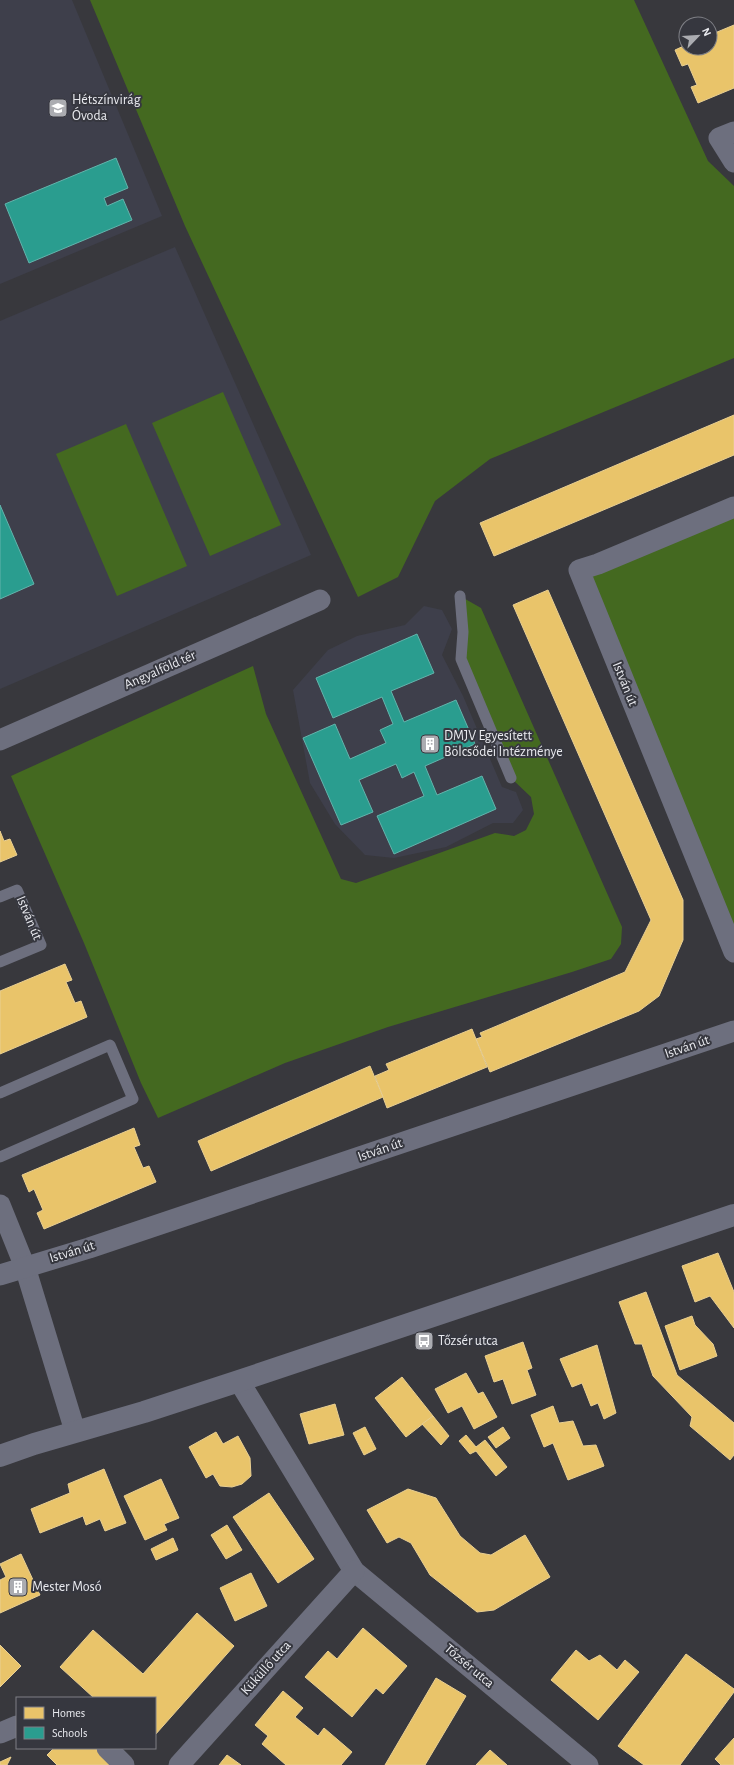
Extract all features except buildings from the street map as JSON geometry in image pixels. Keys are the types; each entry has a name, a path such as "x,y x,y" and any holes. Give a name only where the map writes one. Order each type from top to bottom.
{"street":[{"path":"734,132 719,138 734,162"},
{"name":"István út","path":"734,507 598,564 579,570 734,952"},
{"name":"Angyalföld tér","path":"0,740 320,600"},
{"name":"István út","path":"0,1275 89,1248 734,1031"},
{"path":"0,1205 25,1267 75,1431"},
{"path":"0,1456 75,1431 144,1412 239,1381 734,1215"},
{"name":"Tőzsér utca","path":"239,1381 354,1571 588,1765"},
{"name":"Küküllő utca","path":"179,1765 354,1571"},
{"path":"0,1733 16,1726"},
{"path":"108,1749 124,1765"}],"lane":[{"path":"460,596 463,632 461,659 511,778"},
{"name":"István út","path":"0,897 17,890 41,944 0,962"},
{"path":"0,1093 110,1045 133,1099 0,1157"}],"shaded area":[{"name":"Hétszínvirág Óvoda","path":"0,0 72,0 162,216 0,284"},
{"path":"175,247 311,555 0,689 0,321"},
{"path":"424,606 442,610 452,629 442,655 463,696 502,787 516,792 523,810 513,823 493,823 446,847 394,858 365,855 335,824 310,783 293,690 328,650 357,636 405,625"}],"green space":[{"path":"90,0 634,0 708,161 734,186 734,358 490,459 435,501 398,577 358,597 185,226"},
{"path":"223,392 281,525 210,556 152,423"},
{"path":"126,424 187,566 117,596 56,454"},
{"path":"734,506 734,952 579,570"},
{"path":"460,596 481,608 622,927 621,944 611,959 388,1027 285,1063 158,1118 141,1083 84,943 11,776 253,666 266,714 341,879 356,883 495,833 514,836 526,830 534,814 531,797 511,778 461,659"}],"place":[{"name":"Hétszínvirág Óvoda","path":"58,108"},
{"name":"DMJV Egyesített Bölcsődei Intézménye","path":"430,744"},
{"name":"Tőzsér utca","path":"424,1341"},
{"name":"Mester Mosó","path":"18,1587"}]}
